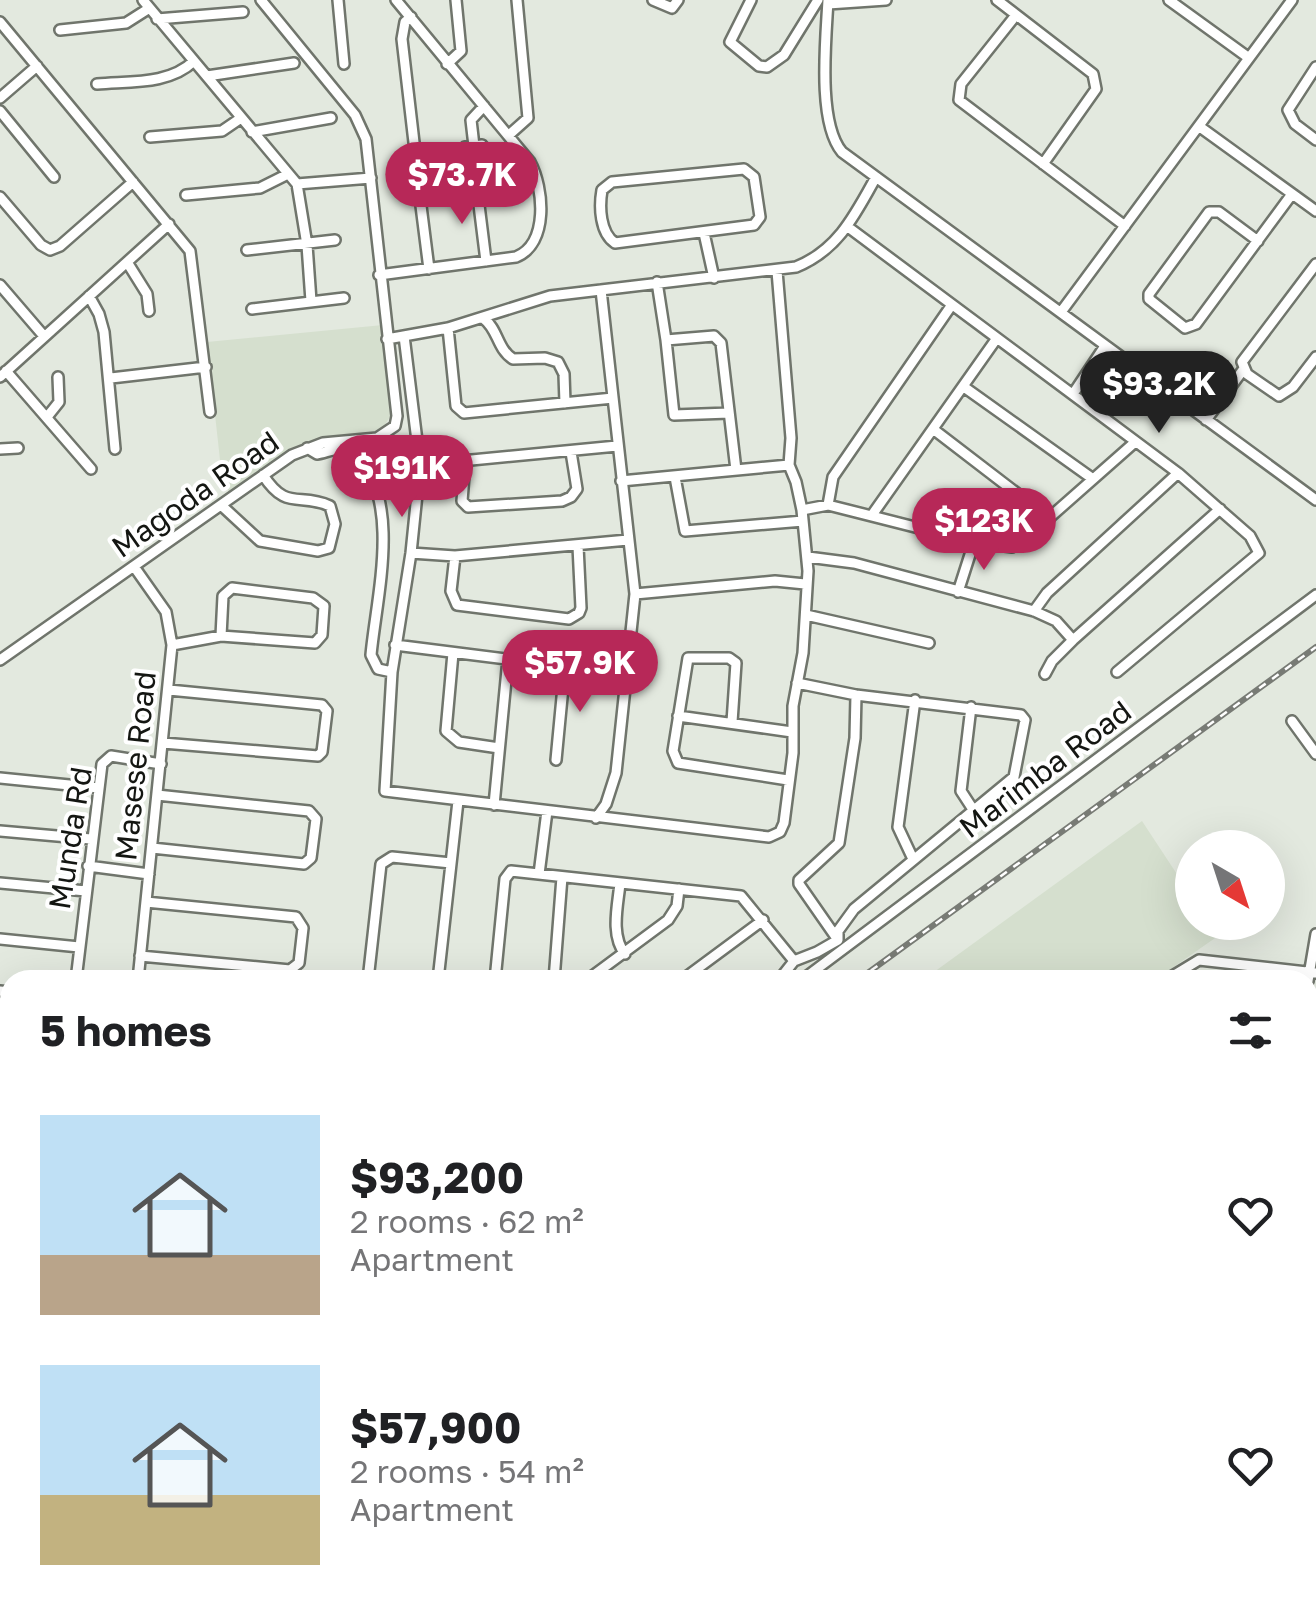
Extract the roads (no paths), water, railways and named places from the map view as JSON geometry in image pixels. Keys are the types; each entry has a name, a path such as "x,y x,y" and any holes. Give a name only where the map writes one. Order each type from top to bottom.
{"street":[{"name":"Magoda Road","path":"0,660 307,448 377,438 394,426 366,139 354,115 261,0"},
{"path":"338,0 344,64"},
{"path":"380,274 523,254 539,234 538,178 530,162 396,0"},
{"path":"447,64 460,50 456,0"},
{"path":"510,135 528,118 516,0"},
{"path":"653,0 672,8 678,0"},
{"path":"750,0 730,42 759,66 768,67 784,55 824,1"},
{"path":"824,1 886,0"},
{"path":"997,0 1092,74 1096,82 1096,89 1043,164"},
{"path":"1169,0 1250,58"},
{"path":"1061,312 1292,0"},
{"path":"824,1 830,131 842,152 1316,500"},
{"path":"60,30 126,23 138,19 146,5 297,184 312,301"},
{"path":"157,20 243,12"},
{"path":"1016,15 962,84 959,100 1125,226"},
{"path":"411,17 402,39 414,152"},
{"path":"0,23 190,250 210,412"},
{"path":"97,84 170,77 194,61"},
{"path":"206,76 294,63"},
{"path":"0,98 37,66"},
{"path":"1315,71 1288,110 1295,124 1316,140"},
{"path":"474,146 471,120 484,106"},
{"path":"0,112 54,177"},
{"path":"150,137 222,131 241,118"},
{"path":"252,132 332,118"},
{"path":"1200,126 1316,211"},
{"path":"750,171 760,217 757,222 704,234 615,243 605,234 602,190 612,182 750,171"},
{"path":"186,195 260,188 288,174"},
{"path":"297,184 371,178"},
{"path":"387,338 448,328 550,296 778,271 816,259 848,228 876,178"},
{"path":"0,197 41,245 50,250 60,246 133,182"},
{"path":"460,191 482,188 486,261"},
{"path":"1258,241 1219,212 1210,212 1149,299 1185,328 1193,327 1258,241 1292,194"},
{"path":"419,197 429,268"},
{"path":"91,470 47,417 3,374 169,224"},
{"path":"848,228 1178,473 1250,536 1260,553 1118,672"},
{"path":"704,234 714,278"},
{"path":"247,250 335,240"},
{"path":"127,262 147,294 150,311"},
{"path":"1316,264 1242,362 1244,370 1279,396 1294,386 1316,357"},
{"path":"404,336 420,465 392,672 385,791 769,837 783,828 794,753 792,732 806,615 808,557 803,515 789,466 791,438 778,271"},
{"path":"1306,277 1316,284"},
{"path":"657,282 674,415 729,413"},
{"path":"0,284 43,336"},
{"path":"596,818 606,804 616,773 635,594 601,290"},
{"path":"89,296 102,320 114,449"},
{"path":"252,309 344,298"},
{"path":"828,504 833,476 951,306"},
{"path":"484,318 492,324 506,355 558,362 564,374 565,403"},
{"path":"448,328 456,406 460,410 468,413 613,398"},
{"path":"666,340 718,338 736,470"},
{"path":"872,515 997,338"},
{"path":"1073,394 1105,346"},
{"path":"110,378 206,367"},
{"path":"1206,420 1244,370"},
{"path":"47,417 59,402 58,377"},
{"path":"964,386 1093,480"},
{"path":"934,430 1049,518"},
{"path":"675,477 685,532 803,515 828,504 974,542 1012,547 1134,443"},
{"path":"420,465 618,446"},
{"path":"0,449 18,448"},
{"path":"307,448 317,454 349,452 366,468 376,488 383,534 371,654 378,669 392,672"},
{"path":"465,463 462,501 468,507 562,501 577,489 571,452"},
{"path":"622,482 789,466"},
{"path":"1034,612 1047,593 1178,473"},
{"path":"222,505 260,541 318,552 330,548 335,524 330,506 282,497 263,475"},
{"path":"1045,674 1073,640 1220,509"},
{"path":"411,553 455,556 628,540"},
{"path":"958,592 974,542"},
{"path":"455,556 451,591 457,604 568,619 581,608 578,546"},
{"path":"808,557 854,563 1034,612 1056,621 1073,640"},
{"name":"Masese Road","path":"135,568 166,612 172,645 139,970"},
{"path":"635,594 775,581 805,584"},
{"path":"172,645 220,636 315,643 322,634 324,606 313,598 232,588 223,596 220,636"},
{"name":"Marimba Road","path":"816,970 1316,595"},
{"path":"806,615 929,644"},
{"path":"395,646 625,674"},
{"path":"453,653 446,731 459,742 499,748"},
{"path":"732,722 736,668 733,659 688,658 675,758 683,766 788,780"},
{"path":"494,805 508,659"},
{"path":"556,760 565,666"},
{"path":"797,684 856,695 970,707 1020,715 1025,720 1014,777 854,909 838,931 841,952"},
{"path":"163,743 318,756 322,752 328,711 322,705 169,690"},
{"path":"838,940 800,890 799,880 840,843 855,738 856,695"},
{"path":"913,859 898,827 915,700"},
{"path":"970,707 961,791 974,811"},
{"path":"678,716 792,732"},
{"path":"1292,721 1316,754"},
{"name":"Munda Rd","path":"77,970 102,764 108,757 160,764"},
{"path":"0,778 99,788"},
{"path":"152,848 304,864 312,858 316,819 309,812 157,795"},
{"path":"439,970 458,802"},
{"path":"539,874 548,811"},
{"path":"0,830 91,839"},
{"path":"369,970 381,864 392,857 450,863"},
{"path":"88,866 149,874"},
{"path":"496,970 506,876 511,871 741,896 794,961"},
{"path":"555,970 562,877"},
{"path":"0,883 86,890"},
{"path":"620,883 616,932 625,954"},
{"path":"602,970 674,913 679,890"},
{"path":"140,956 290,970 299,964 303,928 296,917 146,902"},
{"path":"696,970 763,920"},
{"path":"1312,970 1316,934"},
{"path":"0,939 79,946"},
{"path":"787,970 794,961 838,940"},
{"path":"1183,970 1200,960 1269,970"}],"railway":[{"path":"872,970 1316,647"}]}
